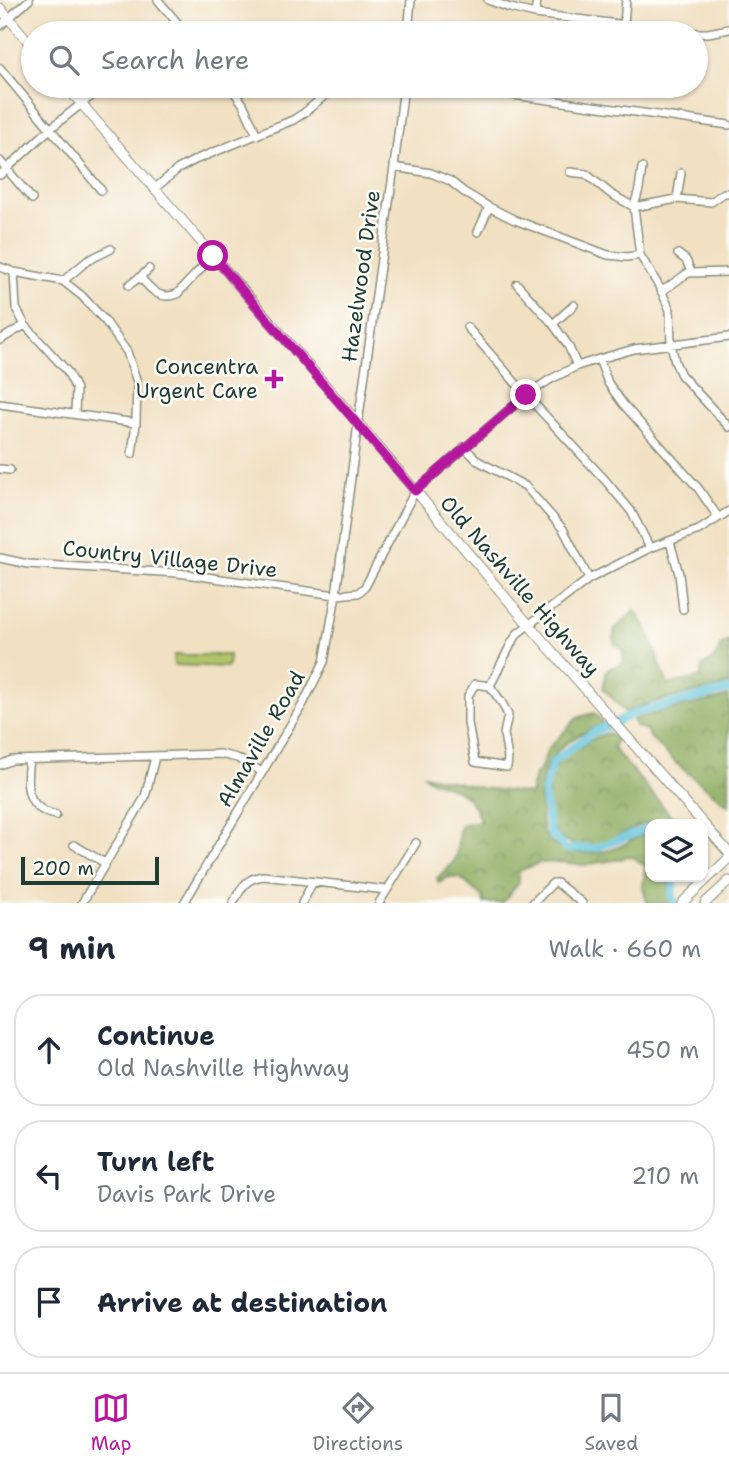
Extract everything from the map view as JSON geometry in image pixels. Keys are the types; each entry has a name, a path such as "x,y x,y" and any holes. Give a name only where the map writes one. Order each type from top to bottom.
{"main road":[{"path":"0,8 21,32"},
{"name":"Old Nashville Highway","path":"77,98 729,856"},
{"path":"682,903 729,856"},
{"path":"705,903 729,881"}],"street":[{"path":"0,26 29,0"},
{"path":"158,0 176,21"},
{"path":"409,21 411,0"},
{"path":"488,0 535,14 597,21"},
{"path":"535,14 537,0"},
{"path":"624,21 626,0"},
{"path":"708,33 729,29"},
{"path":"0,68 21,93"},
{"path":"26,98 101,190"},
{"path":"0,175 51,128 89,98"},
{"path":"239,98 257,135"},
{"path":"155,189 178,169 293,120 322,98"},
{"name":"Hazelwood Drive","path":"336,595 403,98"},
{"path":"535,98 729,125"},
{"path":"0,161 32,199"},
{"path":"394,167 421,171 450,181 464,192 515,220 608,255 640,255"},
{"path":"642,168 634,207 635,228 640,255 670,310 671,344 675,362 681,375 729,428"},
{"path":"570,172 586,174 611,194 634,207 677,199 711,202 724,193 729,193"},
{"path":"677,199 681,173"},
{"path":"478,232 489,207"},
{"path":"62,281 87,261 111,249"},
{"path":"678,254 687,260 691,272"},
{"path":"141,276 159,295 172,296 213,256"},
{"path":"0,267 62,281 82,296 106,322 127,352 137,382 132,454"},
{"path":"130,285 149,269"},
{"path":"15,272 16,308 24,325 66,371 76,389 75,414"},
{"path":"662,291 691,272 729,272"},
{"path":"517,284 553,324 568,345 577,366"},
{"path":"553,324 574,305"},
{"path":"0,340 24,325"},
{"path":"467,327 631,511 650,548"},
{"path":"336,595 358,593 365,587 415,491 526,395 577,366 634,349 729,337"},
{"path":"599,359 608,383 623,404 698,488 718,517"},
{"path":"0,404 136,424"},
{"path":"464,447 478,461 525,486 563,529 589,579"},
{"path":"0,469 10,470"},
{"path":"490,686 518,633 589,579 650,548 699,530 729,511"},
{"path":"670,542 679,574 683,609"},
{"name":"Country Village Drive","path":"0,558 28,564 178,573 336,595"},
{"name":"Almaville Road","path":"184,903 313,688 324,662 336,595"},
{"path":"475,684 490,686 508,715 504,734 507,767 475,762 468,723 468,696 475,684"},
{"path":"0,765 12,760 220,754 237,758 262,772"},
{"path":"82,903 145,797 155,757"},
{"path":"29,760 26,779 34,803 47,813 56,815"},
{"path":"379,903 416,843"},
{"path":"74,845 106,863"},
{"path":"233,903 247,882 263,876 387,890"},
{"path":"303,903 313,882"},
{"path":"533,903 553,883 557,883 576,901"}],"green space":[{"path":"635,611 647,629 668,685 701,677 702,666 716,656 720,646 729,641 729,685 654,702 625,712 603,688 607,669 623,664 622,652 614,643 614,630"},
{"path":"174,655 229,655 228,667 174,665"},
{"path":"729,696 729,806 678,765 646,730 635,726 633,720"},
{"path":"594,713 604,724 563,745 547,766 540,794 544,833 557,846 586,853 613,849 645,834 645,866 627,856 584,865 539,863 519,871 519,883 502,903 484,903 483,897 460,878 448,877 439,883 437,878 451,865 456,855 460,825 480,821 470,800 424,775 482,788 530,794 535,775 541,768 548,749 577,718"},
{"path":"608,733 616,739 613,748 674,819 645,819 645,824 597,845 575,845 559,837 553,828 548,810 551,778 558,763 588,742"},
{"path":"645,866 645,882 670,882 672,903 647,903 643,887"}],"waterway":[{"path":"645,830 596,848 566,849 550,833 544,793 553,762 592,733 635,713 729,690"},
{"path":"674,882 672,894 675,903"}],"place":[{"name":"Concentra Urgent Care","path":"274,379"}],"route":[{"path":"213,256 415,491 526,395"}]}
